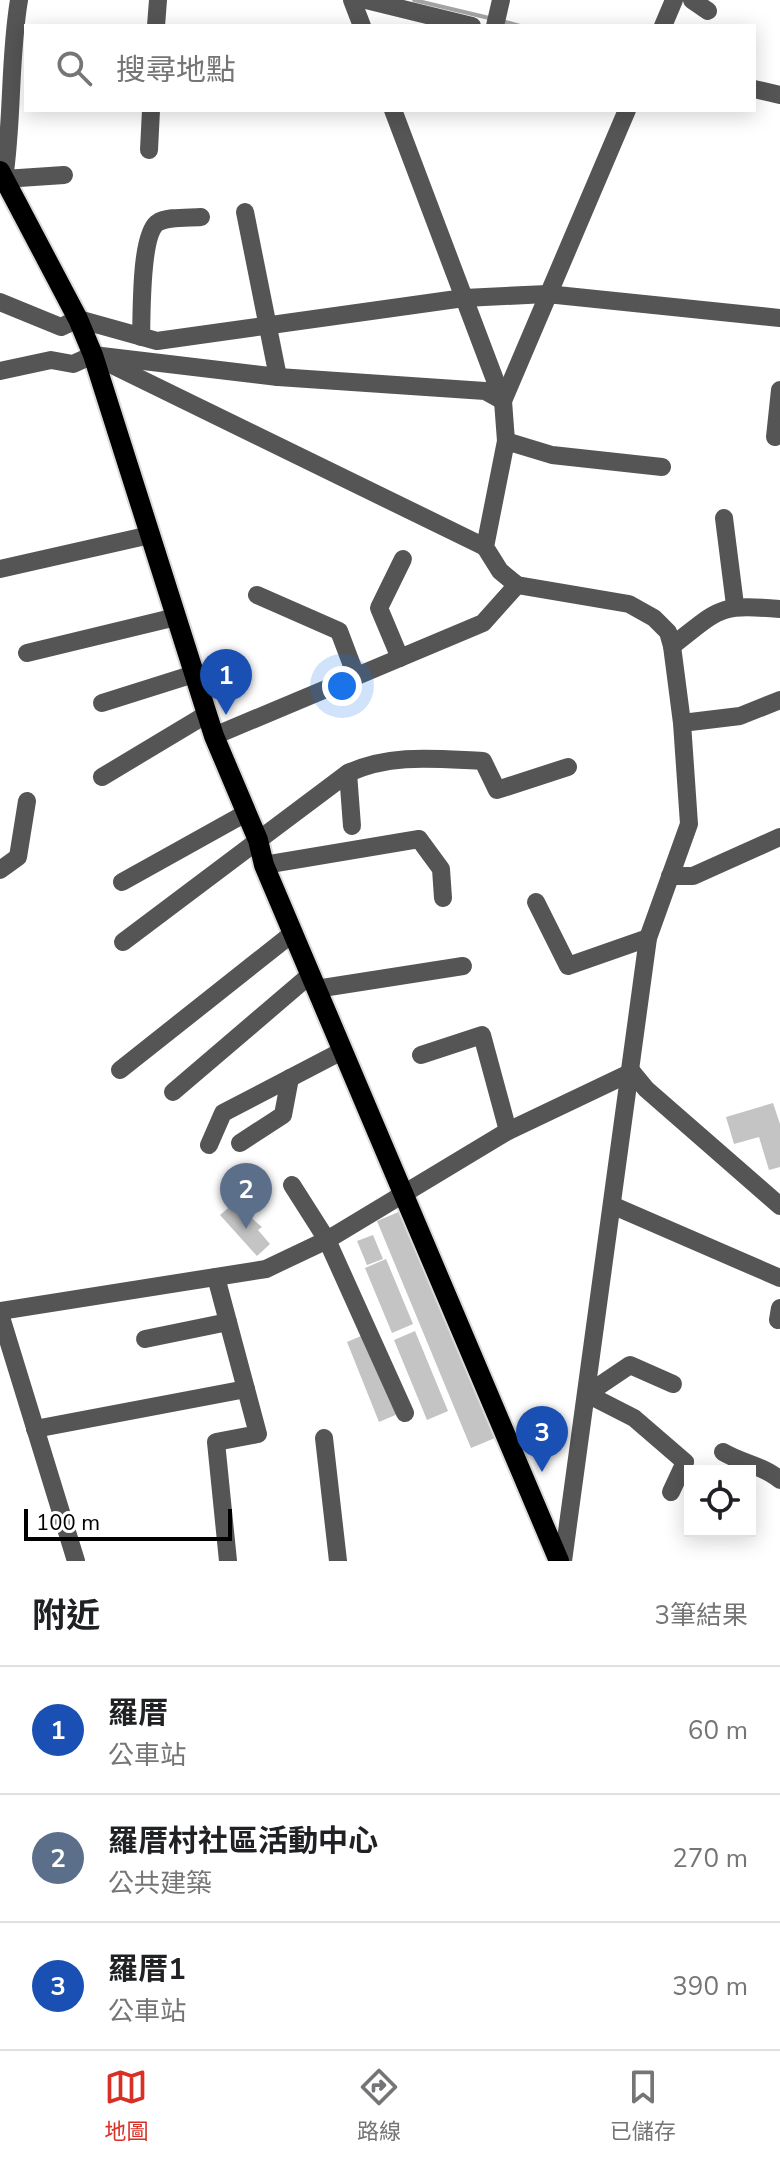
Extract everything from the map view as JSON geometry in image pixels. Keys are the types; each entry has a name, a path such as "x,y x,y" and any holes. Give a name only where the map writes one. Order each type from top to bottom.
{"main road":[{"path":"2,175 78,319 93,355 214,736 258,840 264,865 561,1561"}],"street":[{"path":"19,0 10,53 11,136 2,175 64,175"},
{"path":"156,24 158,0"},
{"path":"352,0 361,24"},
{"path":"366,0 464,24"},
{"path":"495,24 501,0"},
{"path":"664,24 674,0"},
{"path":"692,0 708,11"},
{"path":"756,89 780,95"},
{"path":"149,150 151,112"},
{"path":"394,112 503,401 506,441 485,547"},
{"path":"503,401 626,112"},
{"path":"245,212 278,377"},
{"path":"141,337 145,257 153,227 160,220 201,217"},
{"path":"0,302 61,327 78,319 157,341 464,298 547,294 780,318"},
{"path":"0,371 51,360 73,364 93,355 278,377 485,391 503,401"},
{"path":"93,355 485,547 500,571 517,585 629,604 668,632 682,723 689,824 648,938 614,1206 561,1561"},
{"path":"775,437 780,390"},
{"path":"506,441 552,455 662,467"},
{"path":"724,518 735,605"},
{"path":"0,569 150,535"},
{"path":"400,658 379,608 403,559"},
{"path":"214,736 483,623 517,585"},
{"path":"257,595 339,631 356,676"},
{"path":"672,646 718,610 735,605 780,609"},
{"path":"27,653 176,617"},
{"path":"102,703 194,674"},
{"path":"682,723 740,716 780,700"},
{"path":"102,777 207,714"},
{"path":"123,942 348,773 371,762 397,758 483,761 497,790 568,767"},
{"path":"348,773 352,826"},
{"path":"0,870 18,857 27,801"},
{"path":"122,882 246,813"},
{"path":"670,876 693,876 780,837"},
{"path":"264,865 419,839 441,869 443,898"},
{"path":"536,902 568,966 648,938"},
{"path":"120,1070 293,933"},
{"path":"173,1092 313,982 463,966"},
{"path":"421,1055 482,1035 508,1131"},
{"path":"209,1145 223,1113 342,1051"},
{"path":"76,1561 0,1313 266,1269 327,1240 402,1192 508,1131 632,1072"},
{"path":"632,1072 646,1089 780,1206"},
{"path":"240,1143 283,1115 290,1078"},
{"path":"292,1185 327,1240 405,1413"},
{"path":"614,1206 780,1278"},
{"path":"216,1277 258,1434 216,1442 228,1561"},
{"path":"145,1339 228,1322"},
{"path":"587,1394 630,1365 673,1384"},
{"path":"35,1429 246,1389"},
{"path":"587,1394 634,1418 685,1462 671,1492"},
{"path":"324,1438 338,1561"},
{"path":"723,1452 744,1464 771,1471 780,1480"}],"building":[{"path":"773,1103 780,1124 780,1167 769,1170 759,1137 734,1144 726,1117"},
{"path":"234,1203 262,1227 258,1230 270,1244 257,1256 220,1215"},
{"path":"401,1211 495,1438 471,1448 377,1221"},
{"path":"373,1235 383,1259 367,1265 357,1241"},
{"path":"386,1259 413,1324 392,1333 365,1268"},
{"path":"415,1331 448,1411 427,1420 394,1340"},
{"path":"368,1333 400,1413 379,1422 347,1342"}],"waterway":[{"path":"414,0 489,18"},
{"path":"502,21 513,24"}],"place":[{"name":"羅厝","path":"226,715"},
{"name":"羅厝村社區活動中心","path":"246,1229"},
{"name":"羅厝1","path":"542,1472"}]}
